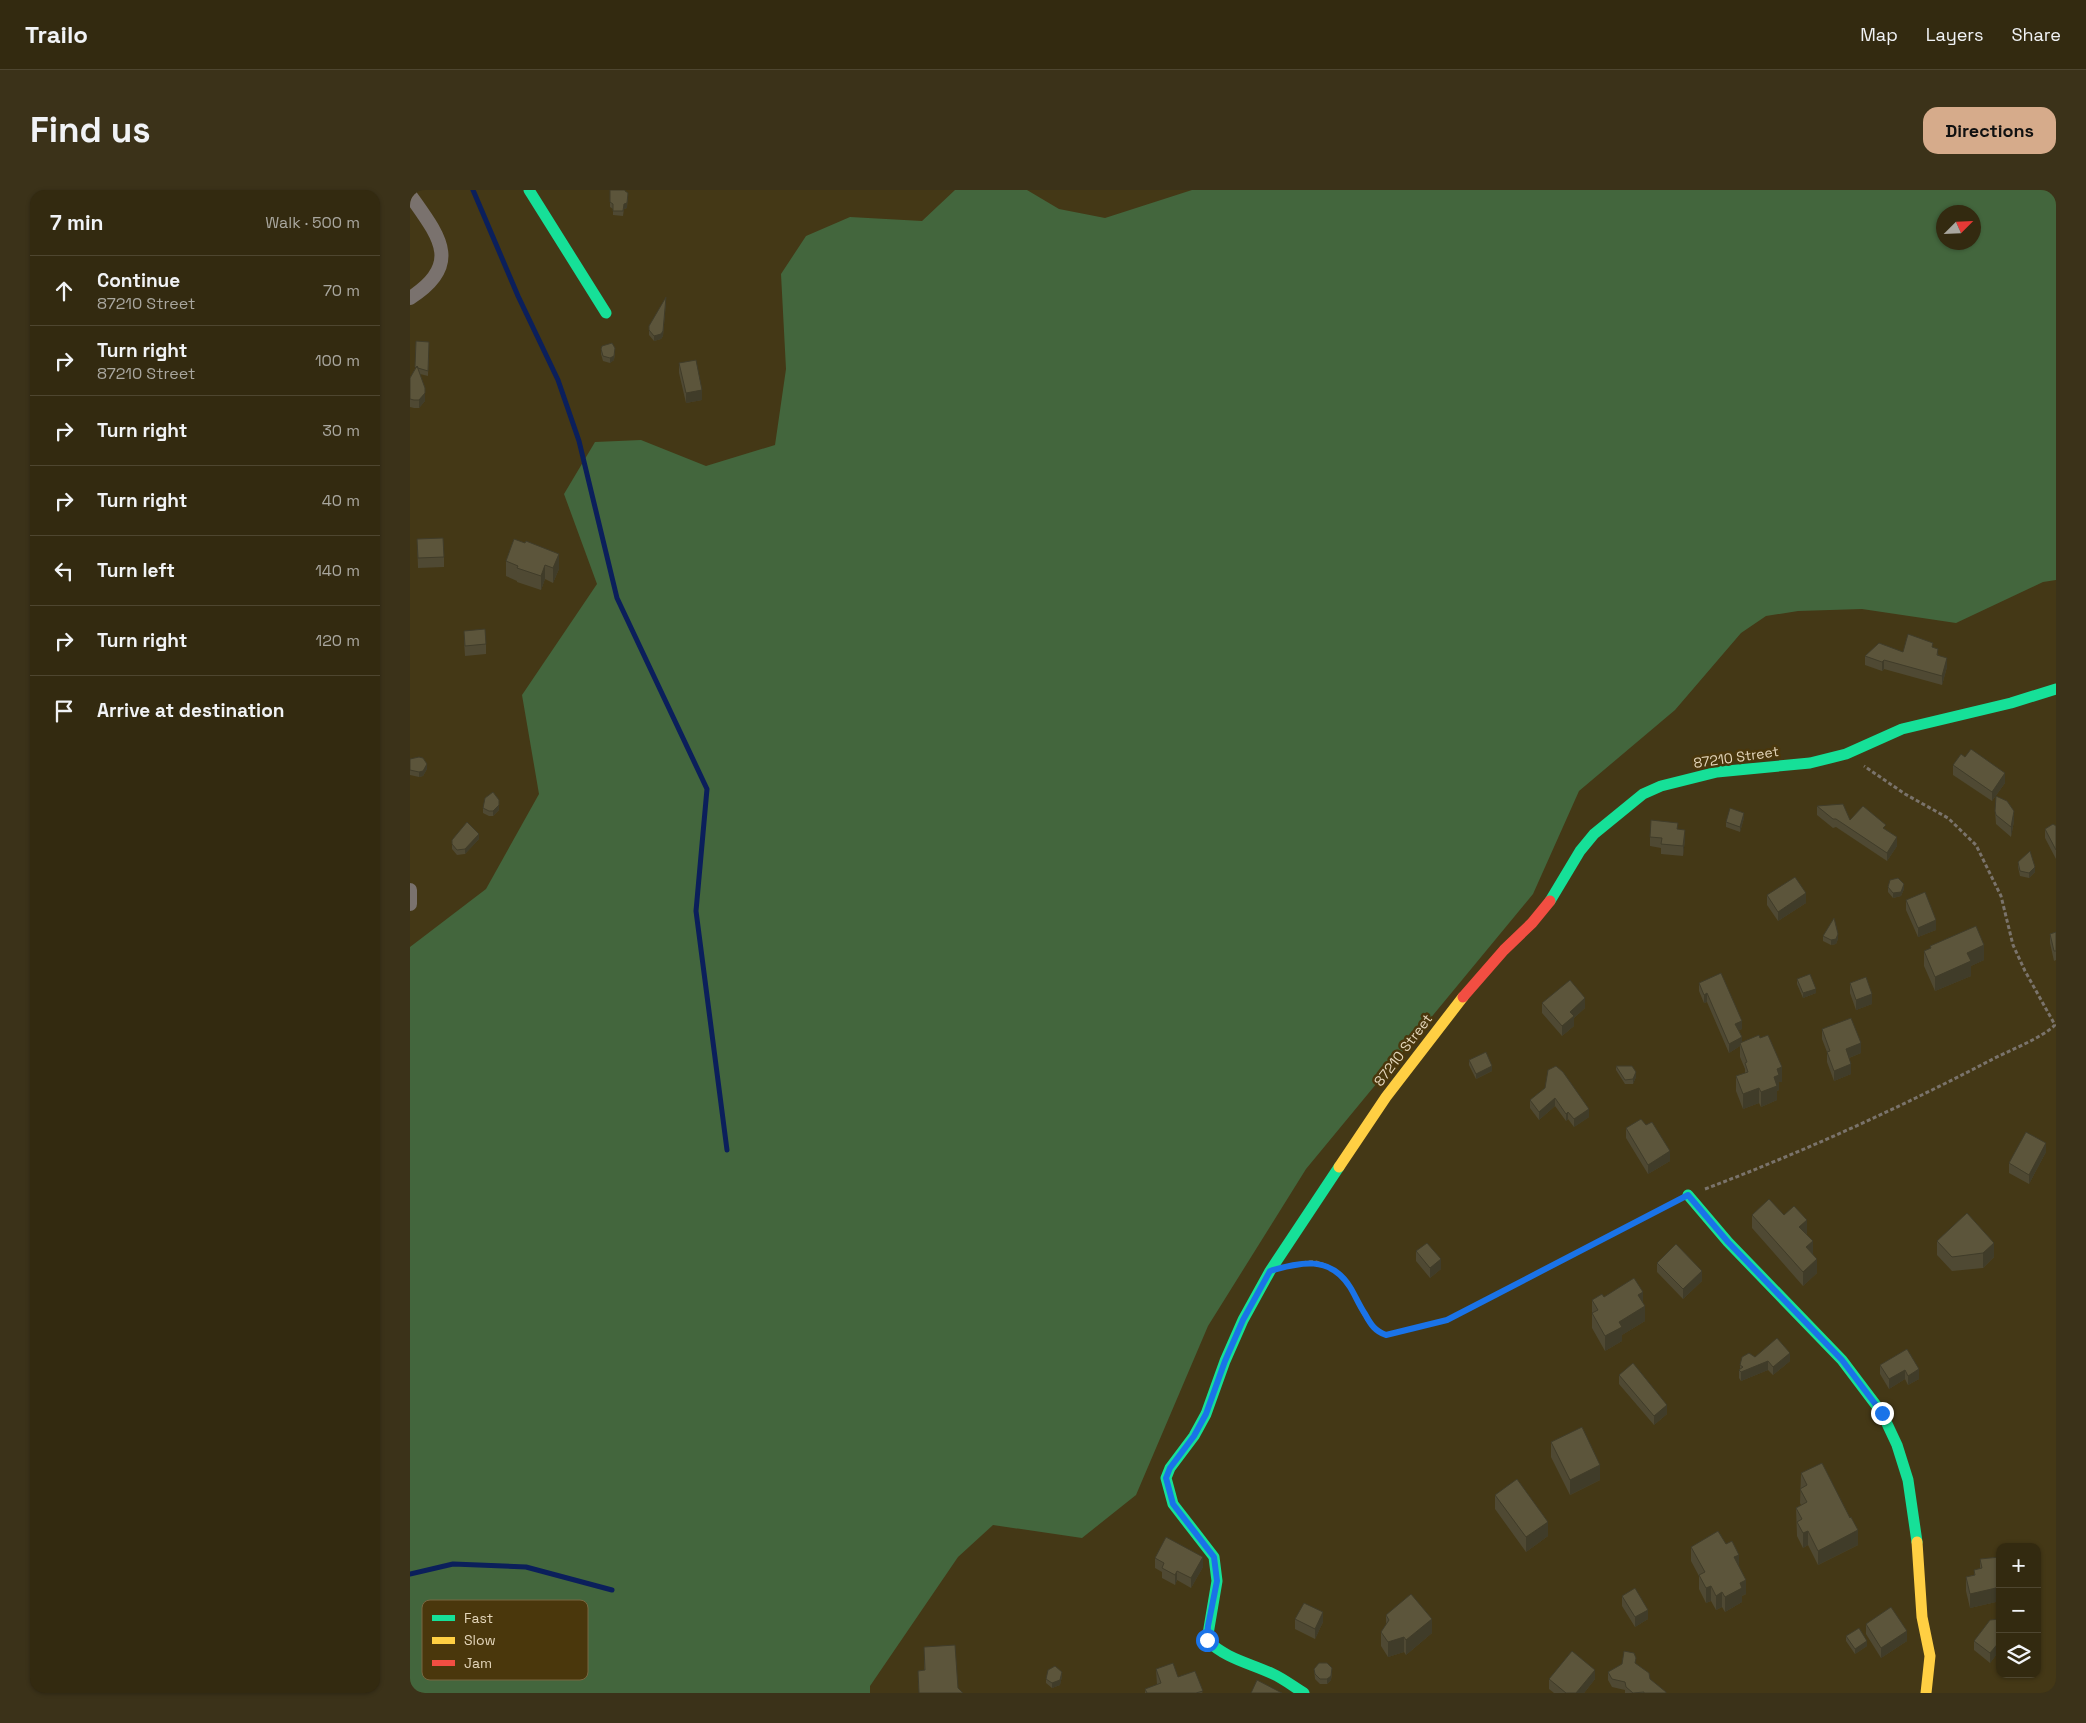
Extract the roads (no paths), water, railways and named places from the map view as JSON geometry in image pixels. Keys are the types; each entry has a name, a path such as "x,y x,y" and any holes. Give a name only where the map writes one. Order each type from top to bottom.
{"street":[{"path":"529,190 562,239 588,288 606,314"},
{"path":"410,195 437,234 442,252 442,261 433,280 426,288 410,298"},
{"name":"87210 Street","path":"1304,1693 1273,1674 1225,1656 1214,1649 1207,1640 1217,1581 1214,1557 1173,1504 1166,1478 1170,1468 1194,1436 1206,1414 1239,1328 1270,1271 1386,1097 1450,1012 1504,950 1532,923 1552,898 1580,851 1594,834 1643,794 1661,786 1717,772 1810,763 1846,754 1902,729 2011,703 2056,689"},
{"path":"410,890 410,904"},
{"path":"1688,1195 1728,1242 1842,1360 1882,1413 1908,1480 1916,1526 1922,1618 1930,1656 1926,1693"}],"waterway":[{"path":"473,190 518,296 558,380 579,441 617,598 707,789 696,911 727,1150"},
{"path":"410,1574 453,1564 526,1567 612,1590"}]}
